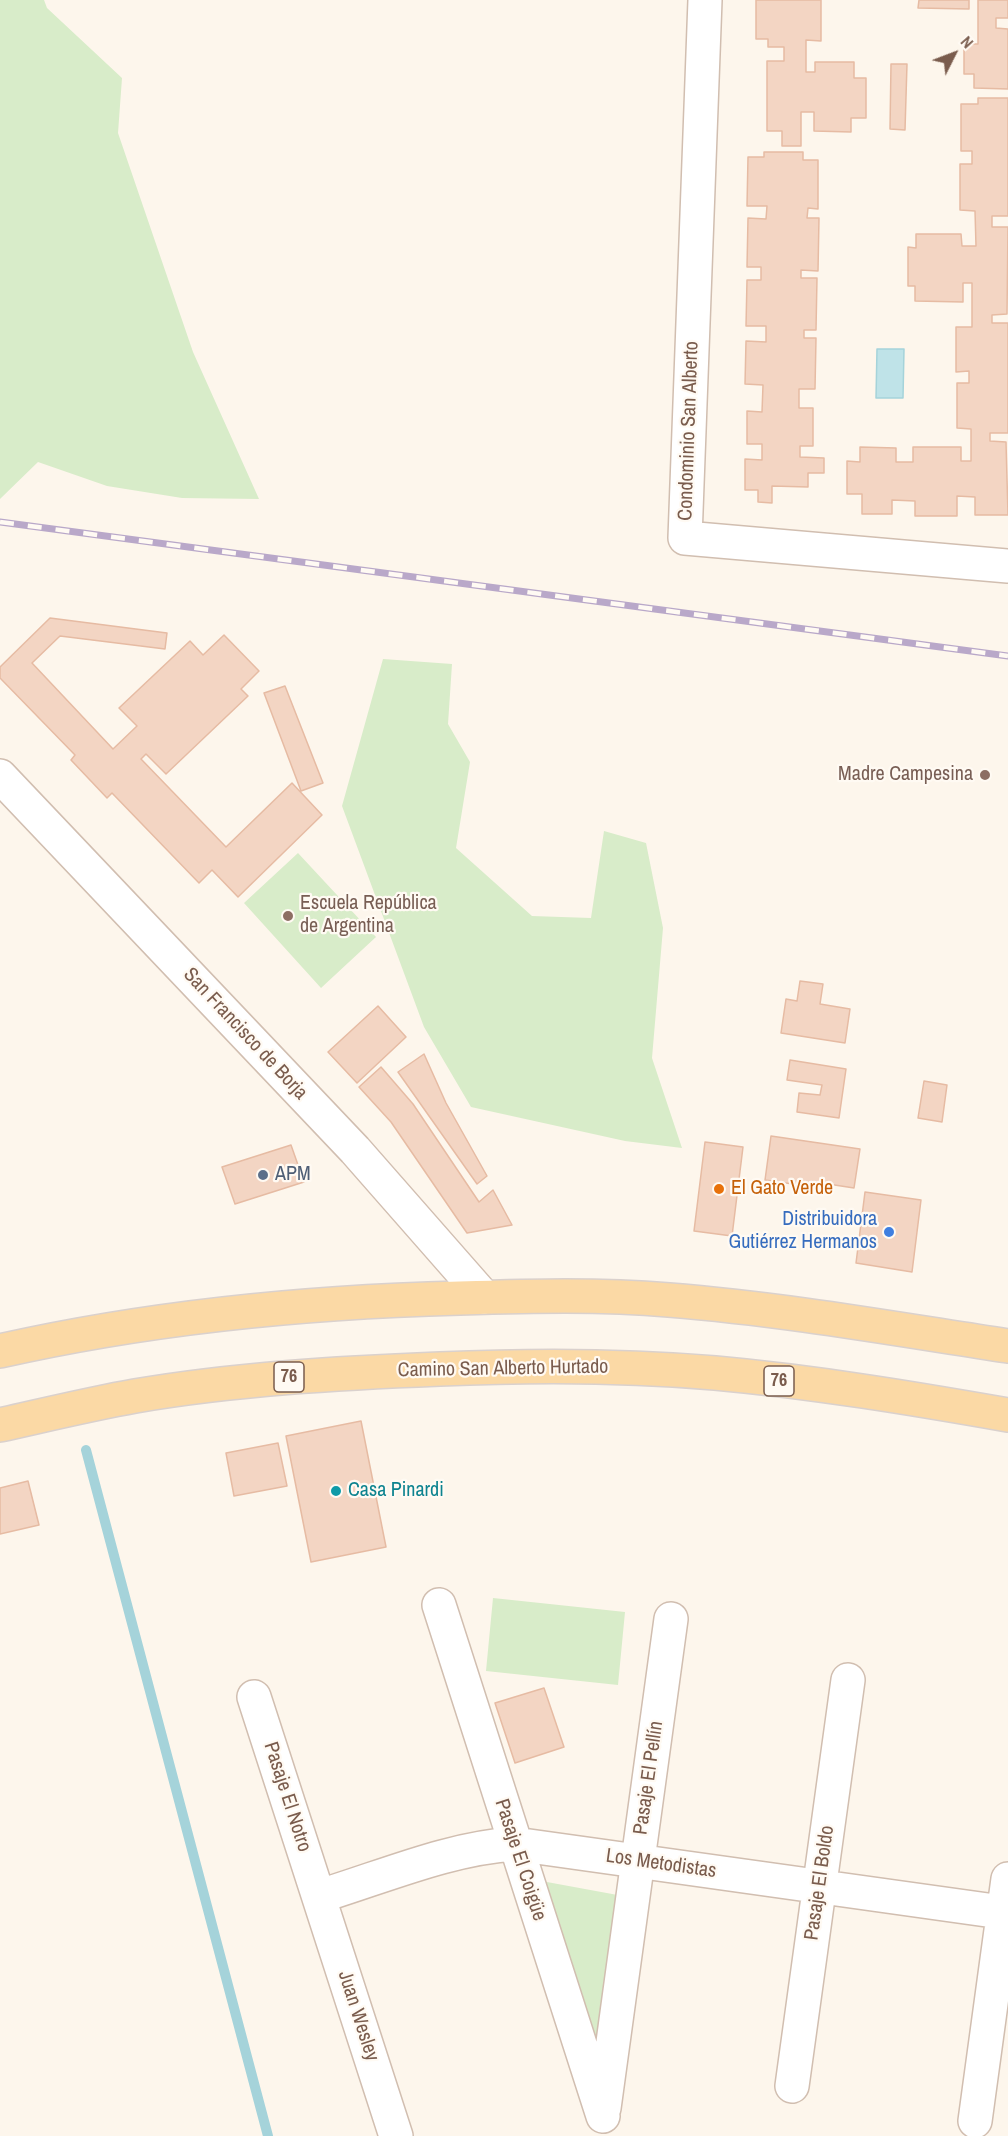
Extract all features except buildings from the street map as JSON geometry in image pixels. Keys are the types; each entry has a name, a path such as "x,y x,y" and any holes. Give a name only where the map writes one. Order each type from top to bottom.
{"main road":[{"path":"0,1351 123,1328 261,1311 373,1300 558,1295 669,1299 1008,1346"},
{"name":"Camino San Alberto Hurtado","path":"0,1425 134,1396 217,1384 380,1371 490,1366 581,1366 715,1373 857,1389 1008,1414"}],"street":[{"name":"Condominio San Alberto","path":"705,0 685,538 1008,566"},
{"name":"San Francisco de Borja","path":"0,776 355,1150 484,1297"},
{"name":"Pasaje El Coigüe","path":"439,1605 603,2116"},
{"name":"Pasaje El Pellín","path":"603,2116 671,1619"},
{"name":"Pasaje El Boldo","path":"792,2086 848,1680"},
{"name":"Pasaje El Notro","path":"254,1697 320,1896"},
{"name":"Los Metodistas","path":"320,1896 461,1852 489,1846 515,1844 1006,1912"},
{"path":"975,2121 1006,1912 1008,1879"},
{"name":"Juan Wesley","path":"320,1896 396,2136"}],"green space":[{"path":"0,0 44,0 47,8 122,78 118,133 193,352 259,499 182,498 107,486 38,462 0,499"},
{"path":"383,659 452,664 448,724 470,762 456,848 532,916 591,918 604,831 646,843 663,928 652,1058 682,1148 625,1141 471,1107 424,1027 342,806"},
{"path":"298,853 376,937 321,988 244,903"},
{"path":"493,1598 625,1612 618,1685 486,1671"},
{"path":"536,1880 623,1896 597,2055"}],"water":[{"path":"877,349 904,349 903,398 876,398"}],"waterway":[{"path":"86,1450 268,2136"}],"railway":[{"path":"0,522 1008,656"}],"place":[{"name":"Madre Campesina","path":"985,775"},
{"name":"Escuela República de Argentina","path":"288,916"},
{"name":"APM","path":"263,1175"},
{"name":"El Gato Verde","path":"719,1189"},
{"name":"Distribuidora Gutiérrez Hermanos","path":"889,1232"},
{"name":"Casa Pinardi","path":"336,1491"}]}
